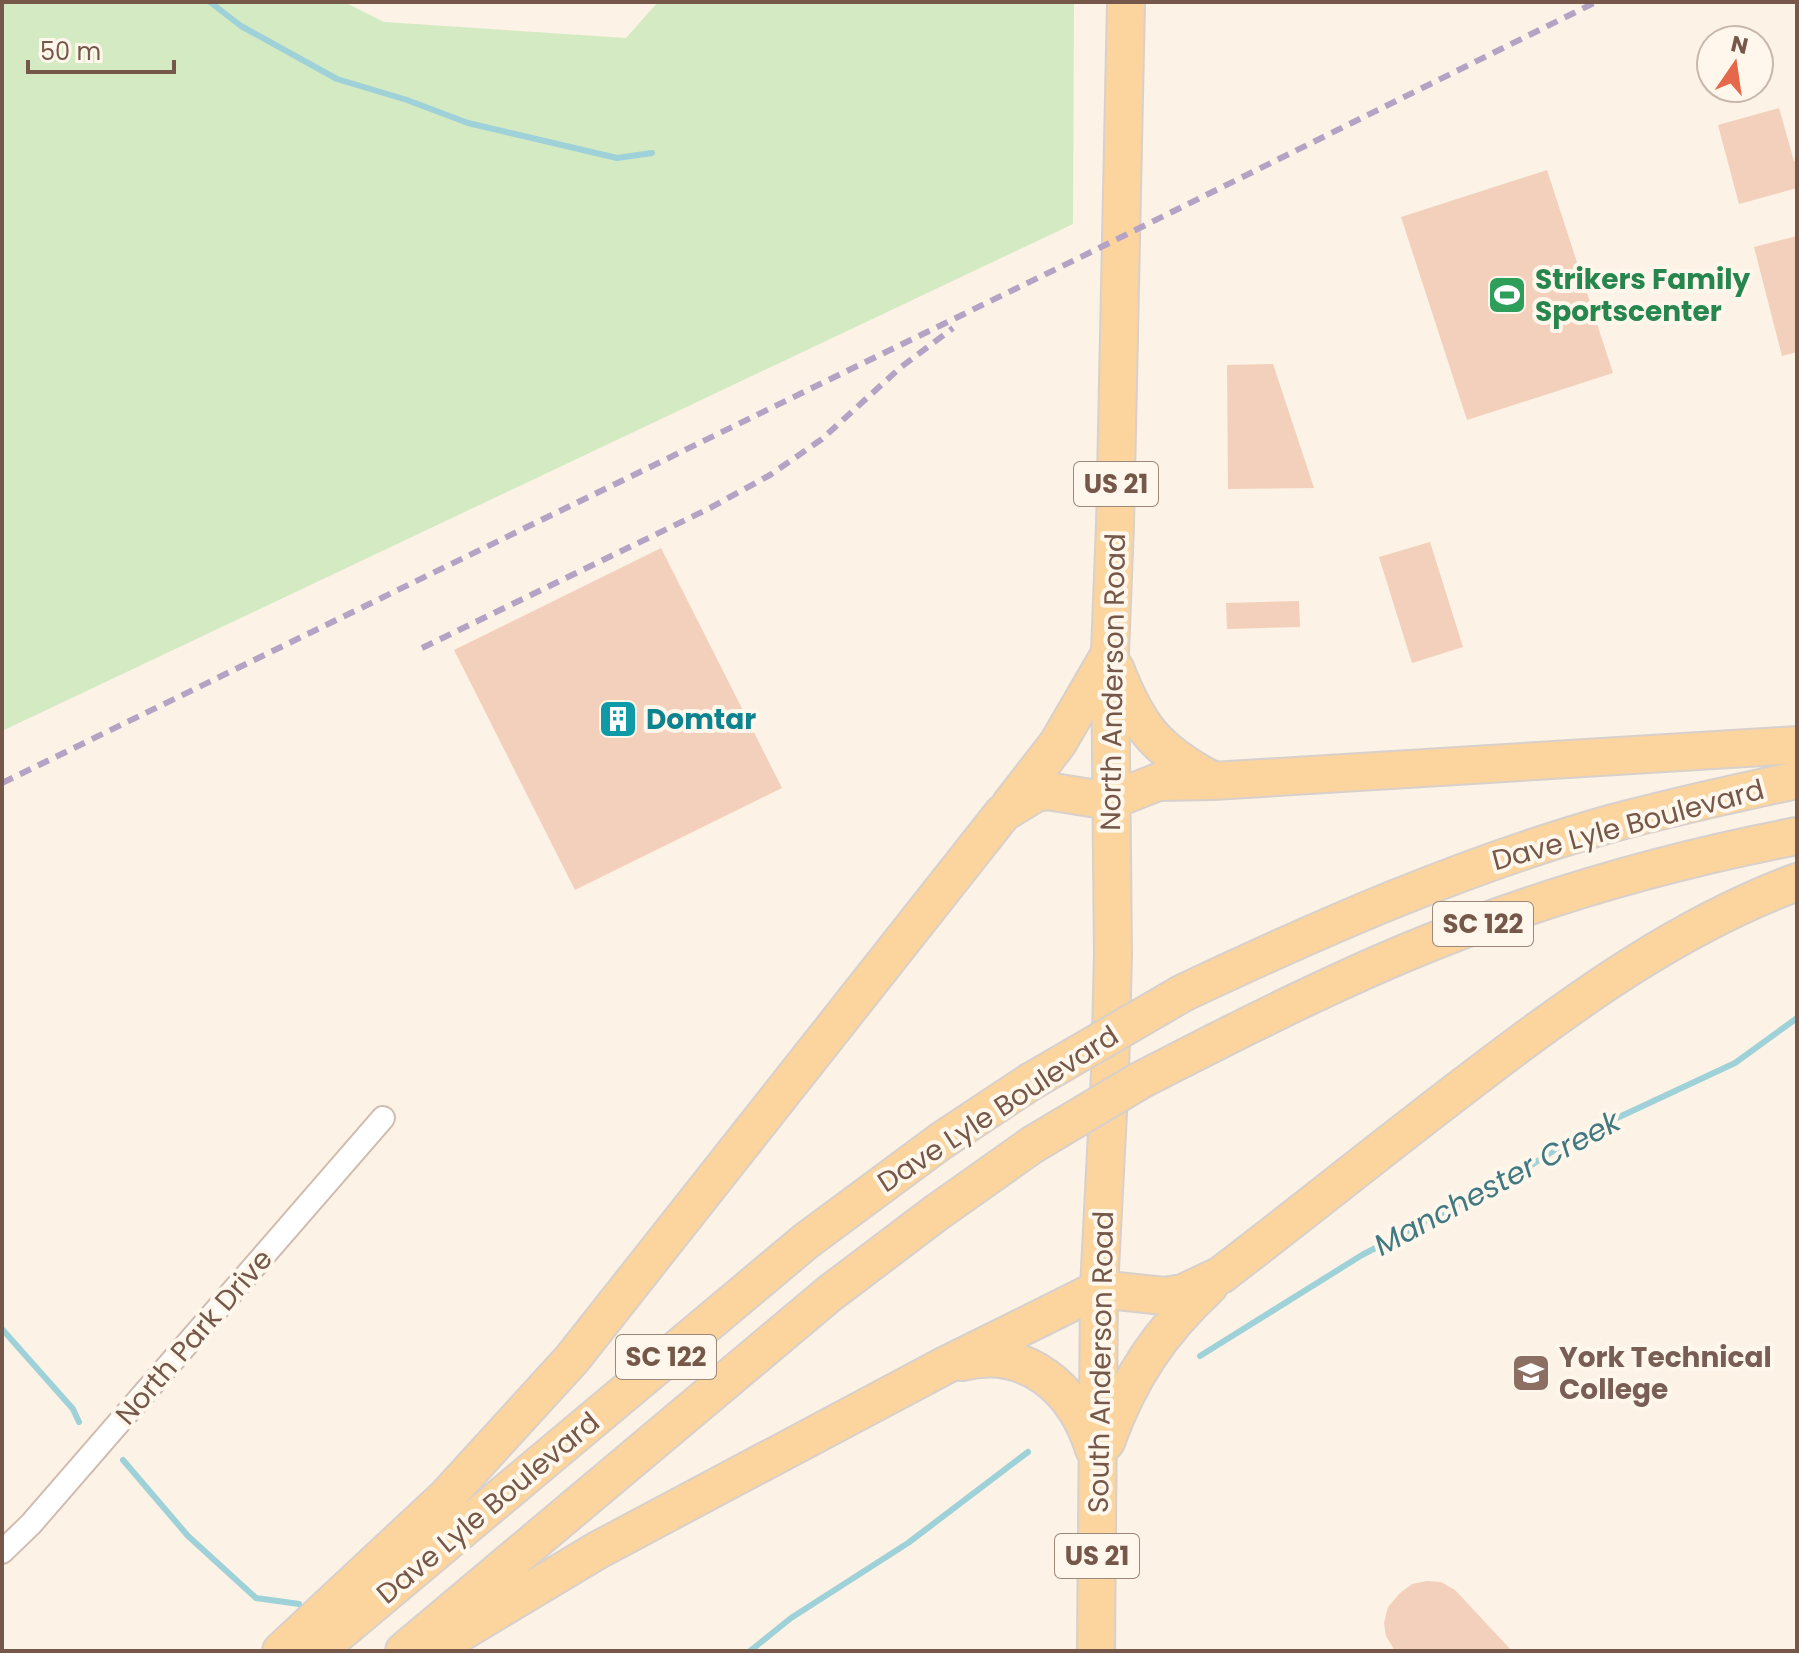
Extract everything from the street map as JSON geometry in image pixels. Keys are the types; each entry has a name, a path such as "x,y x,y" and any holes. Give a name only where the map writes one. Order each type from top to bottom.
{"main road":[{"name":"North Anderson Road","path":"1110,1073 1113,954 1110,653 1126,2"},
{"path":"1110,653 1125,693 1143,726 1171,756 1213,781"},
{"path":"281,1651 447,1496 572,1359 1064,733 1110,653"},
{"path":"1003,813 1025,799 1047,791 1110,801 1158,782 1797,745"},
{"name":"Dave Lyle Boulevard","path":"317,1651 806,1241 941,1141 1030,1082 1183,993 1332,924 1494,861 1613,823 1797,780"},
{"name":"Dave Lyle Boulevard","path":"404,1651 829,1294 1032,1145 1109,1098 1301,999 1414,949 1616,880 1749,845 1797,836"},
{"path":"1098,1462 1128,1388 1159,1339 1178,1315 1221,1275 1438,1106 1612,977 1702,925 1797,882"},
{"name":"South Anderson Road","path":"1096,1651 1099,1289 1110,1073"},
{"path":"430,1651 598,1550 944,1366 1099,1289 1164,1296 1183,1293 1221,1275"},
{"path":"944,1366 991,1358 1036,1369 1056,1384 1072,1404 1089,1432 1098,1462"}],"street":[{"name":"North Park Drive","path":"2,1552 51,1501 383,1118"}],"green space":[{"path":"2,2 344,2 384,22 626,38 658,2 1074,2 1073,224 2,731"}],"building":[{"path":"1779,108 1794,161 1797,160 1797,188 1739,204 1718,125"},
{"name":"Strikers Family Sportscenter","path":"1547,170 1613,373 1467,420 1401,217"},
{"path":"1797,236 1797,352 1782,356 1754,247"},
{"path":"1273,364 1314,488 1228,489 1227,365"},
{"path":"1430,542 1463,647 1412,663 1379,557"},
{"name":"Domtar","path":"661,548 782,788 575,890 454,650"},
{"path":"1299,601 1300,627 1227,629 1226,603"},
{"path":"1441,1582 1455,1590 1512,1651 1395,1651 1386,1636 1384,1623 1388,1607 1412,1584"}],"waterway":[{"path":"210,2 241,26 337,79 468,123 617,158 652,153"},
{"name":"Manchester Creek","path":"1200,1356 1362,1255 1522,1171 1572,1139 1735,1063 1797,1018"},
{"path":"2,1329 73,1409 79,1422"},
{"name":"Manchester Creek","path":"750,1651 791,1618 908,1543 1028,1452"},
{"path":"123,1460 188,1536 256,1598 299,1604"}],"railway":[{"path":"2,783 1596,2"},
{"path":"422,648 710,508 770,475 822,439 901,367 953,328"}],"place":[{"name":"Strikers Family Sportscenter","path":"1507,295"},
{"name":"Domtar","path":"618,719"},
{"name":"York Technical College","path":"1531,1373"}]}
